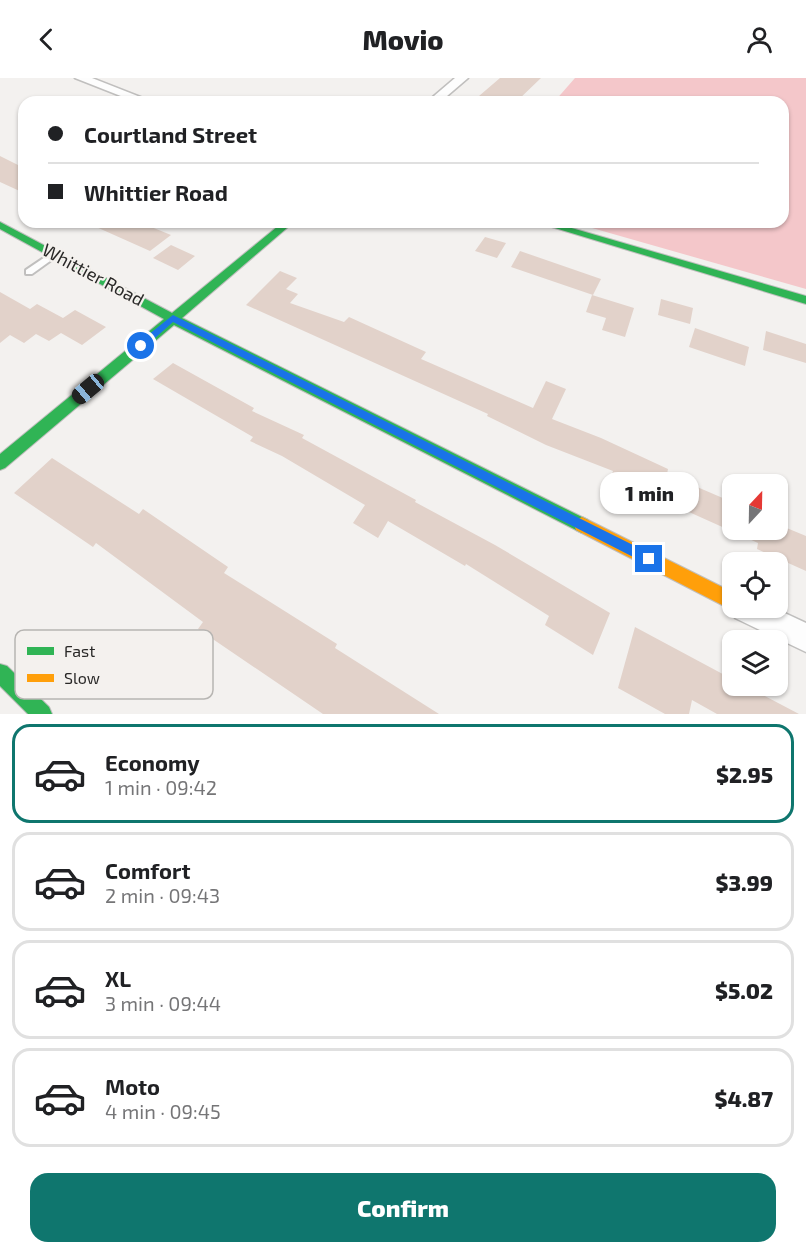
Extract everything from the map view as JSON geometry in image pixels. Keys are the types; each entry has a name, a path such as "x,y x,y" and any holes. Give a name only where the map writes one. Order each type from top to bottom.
{"street":[{"path":"81,78 130,96"},
{"path":"442,79 460,80"},
{"path":"441,96 460,80"},
{"name":"Whittier Road","path":"0,225 173,318 722,596"},
{"path":"0,463 282,228"},
{"path":"560,228 806,300"},
{"path":"765,618 806,638"},
{"path":"0,673 15,688"},
{"path":"27,699 42,714"}],"lane":[{"path":"29,272 54,254"}],"shaded area":[{"path":"575,78 806,78 806,289 592,228 789,228 789,96 559,96"}],"building":[{"path":"500,78 541,78 522,96 479,96"},
{"path":"0,156 18,165 18,190 0,182"},
{"path":"98,228 154,228 171,235 150,251"},
{"path":"485,237 506,243 497,258 475,251"},
{"path":"171,245 195,256 178,270 153,258"},
{"path":"520,251 601,279 593,295 511,267"},
{"path":"280,271 297,278 286,289 298,294 290,303 344,322 349,317 426,352 421,359 533,408 546,381 566,389 552,419 601,438 668,469 667,474 722,498 722,527 611,477 613,471 546,445 487,416 488,414 246,305"},
{"path":"0,292 30,309 37,304 63,318 75,310 106,327 82,345 61,333 49,341 36,334 24,343 10,335 0,343"},
{"path":"592,295 634,308 625,337 602,330 606,318 586,312"},
{"path":"661,299 693,308 690,324 658,315"},
{"path":"695,328 749,347 745,366 689,347"},
{"path":"766,331 806,344 806,363 763,350"},
{"path":"173,363 254,408 252,411 304,435 302,438 416,500 415,502 495,545 610,613 593,655 545,625 549,616 466,564 465,566 388,521 378,538 353,523 365,505 282,456 250,441 253,437 153,379"},
{"path":"52,458 139,514 143,509 228,567 224,573 337,644 335,648 439,714 323,714 213,639 213,630 198,629 203,622 96,543 93,547 14,493"},
{"path":"788,529 806,536 806,571 788,563 788,552 764,552 757,549 758,543 751,540 788,540"},
{"path":"635,627 722,674 722,696 765,696 799,714 717,714 692,700 689,714 665,714 618,688"}],"traffic: fast":[{"path":"0,225 192,329 582,525"},
{"path":"0,463 282,228"},
{"path":"560,228 806,300"},
{"path":"0,673 15,688"},
{"path":"27,699 42,714"}],"traffic: slow":[{"path":"582,525 722,596"}],"route":[{"path":"141,346 173,318 649,559"}]}
